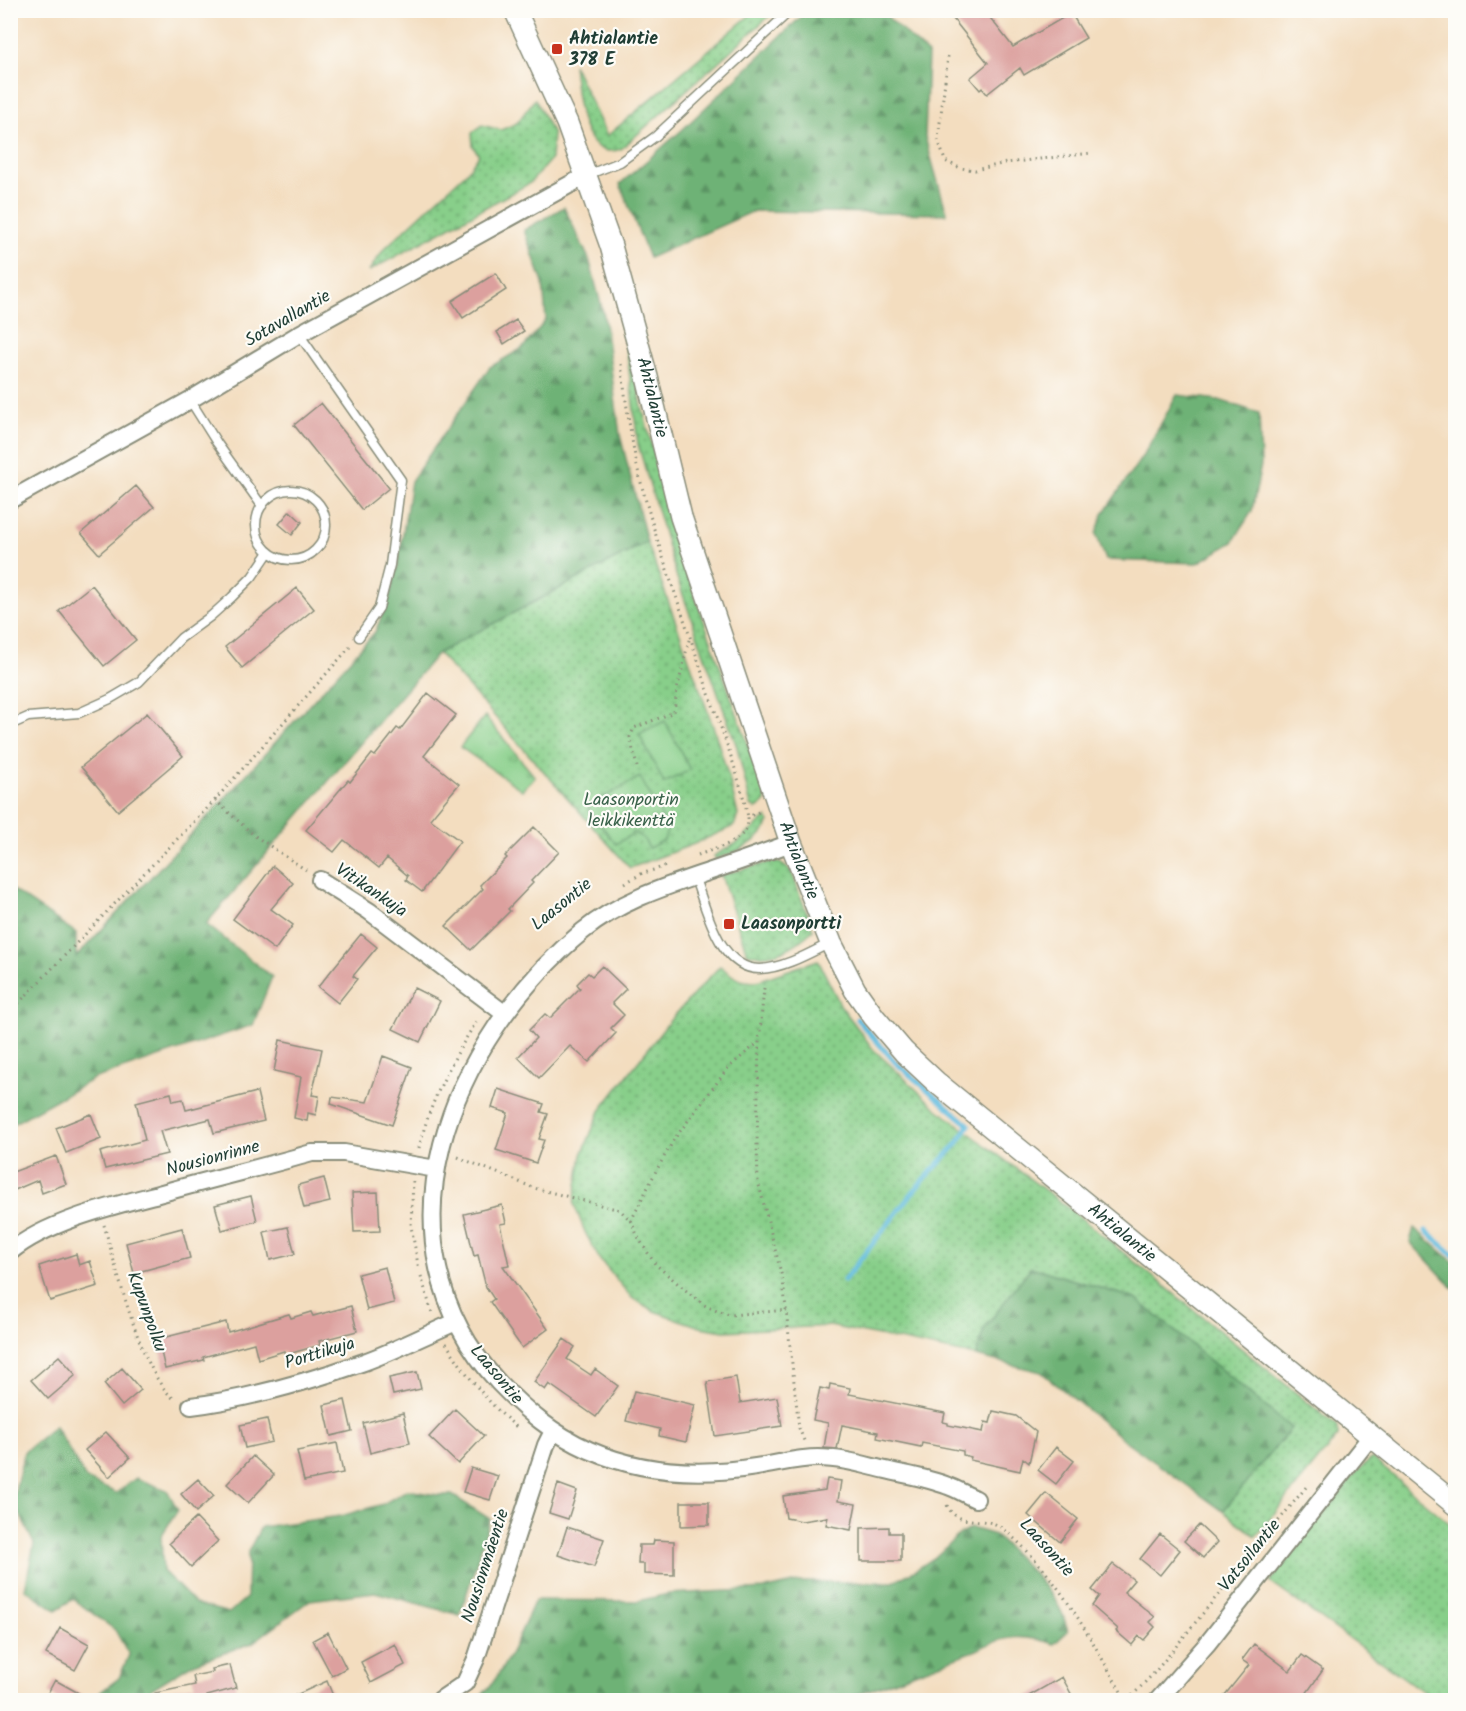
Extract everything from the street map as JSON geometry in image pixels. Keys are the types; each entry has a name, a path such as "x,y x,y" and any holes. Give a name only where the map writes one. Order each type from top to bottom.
{"street":[{"name":"Ahtialantie","path":"515,10 567,123 587,175 625,291 681,517 777,806 831,943 855,990 874,1017 904,1052 928,1074 1455,1505"},
{"name":"Sotavallantie","path":"10,500 190,400 299,334 587,175"},
{"name":"Laasontie","path":"791,843 643,895 612,911 584,931 543,970 505,1014 463,1083 449,1117 440,1150 436,1169 432,1223 441,1283 456,1322 479,1359 549,1438 629,1463 668,1471 735,1470 811,1458 847,1461 935,1481 976,1499"},
{"name":"Vitikankuja","path":"320,880 360,905 505,1014"},
{"name":"Nousionrinne","path":"10,1252 42,1232 99,1211 312,1153 344,1153 436,1169"},
{"name":"Porttikuja","path":"191,1406 219,1403 365,1362 456,1322"},
{"name":"Vatsoilantie","path":"1158,1701 1207,1644 1372,1435"},
{"name":"Nousionmäentie","path":"440,1701 465,1683 476,1659 549,1438"}],"lane":[{"path":"587,175 620,162 656,136 791,10"},
{"path":"299,334 401,480 390,565 379,608 359,637"},
{"path":"190,400 217,443 262,506"},
{"path":"290,489 312,496 320,503 327,524 320,546 302,558 291,560 279,558 269,552 258,536 256,525 262,506 269,497 290,489"},
{"path":"10,725 28,717 79,713 139,682 181,638 212,616 252,577 269,552"},
{"path":"694,876 722,945 737,962 750,968 764,969 791,961 831,943"}],"path":[{"path":"948,56 938,139 945,161 960,168 975,170 1092,153"},
{"path":"637,767 630,737 634,728 674,712 690,634"},
{"path":"10,1012 215,800 359,637"},
{"name":"Vitikankuja","path":"215,800 255,836 320,880"},
{"path":"694,856 737,840 745,830 748,817 777,806"},
{"name":"Laasontie","path":"622,884 641,874 674,864"},
{"path":"764,988 759,1041 758,1181 783,1281 799,1428 811,1458"},
{"name":"Laasontie","path":"490,1002 464,1041 446,1075 423,1131 413,1182 411,1226 415,1254 426,1297 439,1329 460,1366 490,1403 533,1439 549,1438"},
{"path":"631,1221 675,1138 728,1068 759,1041"},
{"path":"440,1150 534,1188 620,1210 631,1221 655,1264 704,1305 730,1315 787,1310"},
{"name":"Kupunpolku","path":"99,1211 142,1348 165,1391 171,1397 191,1406"},
{"path":"1127,1701 1155,1672 1309,1484"},
{"name":"Laasontie","path":"944,1499 949,1509 959,1518 996,1525 1025,1549 1060,1593 1127,1701"}],"green space":[{"path":"756,10 775,11 621,149 607,151 596,146 588,136 578,106 573,64 607,136"},
{"path":"808,10 881,11 928,54 925,137 947,214 754,211 649,258 620,184 682,130"},
{"path":"535,99 553,134 551,159 530,183 369,271 384,249 467,172 479,155 473,146 472,133 482,125 501,130 517,123"},
{"path":"564,207 589,259 604,316 620,435 647,542 438,653 206,924 272,977 253,1025 93,1079 11,1125 11,889 76,933 76,957 226,797 375,632 389,598 398,565 411,481 490,367 523,348 546,320 543,283 524,230"},
{"path":"625,337 629,338 642,407 679,551 766,795 763,804 756,809 751,806 737,747 677,578 638,444"},
{"path":"1177,395 1219,400 1259,413 1261,465 1252,511 1233,542 1198,563 1106,560 1096,534 1103,514 1144,454"},
{"path":"647,542 714,729 738,815 734,826 630,868 438,653"},
{"path":"485,716 535,777 522,790 460,747"},
{"path":"665,721 690,770 664,783 639,734"},
{"name":"Laasonportin leikkikenttä","path":"640,777 668,828 664,840 649,848 643,838 634,833 616,844 588,809 590,805"},
{"path":"767,817 769,822 754,841 732,853 716,859 714,857 737,843"},
{"path":"771,862 780,863 791,871 813,930 799,942 775,954 747,953 721,875"},
{"path":"818,960 841,1006 873,1049 936,1108 1066,1206 1338,1427 1338,1436 1256,1536 1223,1511 1291,1428 1136,1299 1031,1267 984,1329 976,1356 830,1326 724,1331 700,1327 654,1311 632,1298 600,1260 585,1232 574,1204 582,1155 600,1111 672,1018 720,966 737,978 751,982"},
{"path":"1414,1228 1455,1263 1455,1290 1410,1242"},
{"path":"1031,1267 1136,1299 1291,1428 1223,1511 1124,1440 1041,1372 976,1356 984,1329"},
{"path":"55,1426 86,1479 116,1493 136,1478 167,1490 178,1510 161,1536 163,1571 196,1604 229,1613 247,1597 248,1552 261,1527 341,1516 383,1504 407,1490 452,1495 490,1519 460,1615 375,1592 310,1600 252,1643 190,1665 134,1700 90,1700 119,1678 129,1655 115,1630 73,1599 56,1610 25,1589 34,1544 13,1500 24,1452"},
{"path":"1372,1458 1455,1528 1455,1700 1435,1700 1270,1582 1356,1473"},
{"path":"971,1528 995,1535 1036,1576 1056,1601 1068,1631 1054,1644 1024,1638 997,1641 842,1700 475,1700 484,1693 502,1669 535,1600 638,1601 668,1594 767,1589 798,1582 893,1582 935,1557 959,1535"}],"building":[{"path":"946,10 984,10 1013,47 1071,13 1086,38 1024,75 1020,68 987,94 982,88 980,90 970,78 988,63"},
{"path":"496,273 506,290 463,318 452,301"},
{"path":"516,320 524,331 504,344 497,332"},
{"path":"321,403 389,488 362,510 294,425"},
{"path":"136,486 154,507 99,554 81,533"},
{"path":"290,511 302,522 292,535 279,524"},
{"path":"92,585 136,640 104,666 59,611"},
{"path":"297,588 314,609 242,668 225,647"},
{"path":"428,693 456,715 424,756 459,784 430,819 460,841 422,892 406,880 408,876 387,858 379,868 344,840 334,852 306,830 372,754 375,756 397,728 400,730"},
{"path":"147,713 183,756 118,811 81,767"},
{"path":"534,827 559,852 531,881 533,883 508,909 510,911 471,950 446,926 483,889 480,885"},
{"path":"273,866 293,883 271,909 293,925 275,950 233,919"},
{"path":"361,934 377,947 353,976 357,979 338,1003 318,987"},
{"path":"602,966 626,989 612,1003 624,1015 611,1028 616,1033 589,1062 570,1046 539,1078 518,1057 536,1038 529,1030 545,1014 550,1018 580,988 577,984 588,973 592,976"},
{"path":"414,988 440,1001 420,1042 393,1029"},
{"path":"280,1040 322,1049 312,1095 319,1096 316,1115 308,1113 307,1121 294,1118 301,1077 274,1071"},
{"path":"383,1056 412,1067 392,1125 331,1104 332,1097 367,1102"},
{"path":"498,1089 544,1104 541,1112 548,1114 539,1139 544,1140 536,1163 496,1150 508,1113 492,1108"},
{"path":"257,1092 264,1121 214,1133 210,1119 160,1131 167,1154 105,1169 100,1152 145,1140 136,1102 171,1093 173,1101 183,1099 186,1110"},
{"path":"91,1114 101,1139 66,1153 56,1128"},
{"path":"56,1156 66,1184 42,1193 38,1180 10,1192 10,1173"},
{"path":"324,1178 330,1202 304,1208 298,1185"},
{"path":"378,1192 380,1231 354,1232 352,1193"},
{"path":"251,1196 257,1221 222,1230 215,1205"},
{"path":"502,1205 506,1223 500,1224 509,1265 503,1266 548,1329 522,1348 490,1302 494,1299 486,1287 478,1255 474,1256 464,1214"},
{"path":"288,1227 295,1254 270,1260 264,1232"},
{"path":"182,1228 190,1258 134,1273 126,1243"},
{"path":"76,1254 79,1265 90,1261 98,1286 50,1301 39,1266"},
{"path":"385,1267 394,1303 367,1310 358,1274"},
{"path":"351,1306 357,1331 319,1341 320,1345 285,1355 284,1351 258,1359 254,1343 203,1357 204,1360 165,1369 158,1339 226,1322 228,1332 289,1314 291,1318 311,1312 313,1316"},
{"path":"564,1339 575,1347 567,1359 591,1375 595,1369 618,1386 596,1417 549,1384 545,1390 534,1382"},
{"path":"59,1356 76,1375 48,1399 31,1380"},
{"path":"122,1368 141,1390 122,1406 104,1384"},
{"path":"417,1372 421,1389 393,1395 389,1378"},
{"path":"736,1377 740,1403 777,1397 782,1426 715,1436 707,1382"},
{"path":"830,1384 850,1388 849,1394 945,1413 943,1422 948,1425 983,1432 985,1422 990,1423 993,1411 1016,1416 1036,1432 1029,1463 1023,1458 1020,1471 970,1460 971,1457 963,1455 963,1451 922,1443 921,1447 877,1438 878,1432 842,1425 837,1449 824,1448 828,1423 813,1420 820,1388 829,1390"},
{"path":"634,1391 695,1405 686,1442 659,1436 660,1429 626,1421"},
{"path":"345,1400 352,1431 331,1436 324,1405"},
{"path":"455,1409 484,1436 458,1464 429,1437"},
{"path":"403,1413 410,1443 370,1453 363,1423"},
{"path":"267,1419 272,1442 245,1448 240,1425"},
{"path":"106,1432 130,1458 109,1477 85,1450"},
{"path":"337,1443 343,1473 304,1481 297,1451"},
{"path":"1056,1447 1074,1461 1056,1484 1038,1470"},
{"path":"253,1456 274,1475 248,1503 227,1484"},
{"path":"471,1468 498,1476 490,1500 463,1492"},
{"path":"198,1479 214,1496 196,1512 181,1494"},
{"path":"827,1479 841,1481 838,1501 856,1504 851,1530 826,1525 828,1517 802,1521 786,1518 783,1496 825,1490"},
{"path":"558,1484 577,1491 568,1519 549,1513"},
{"path":"1046,1493 1078,1519 1060,1542 1028,1515"},
{"path":"681,1502 709,1502 709,1525 681,1526"},
{"path":"196,1518 218,1541 191,1567 169,1543"},
{"path":"1199,1525 1217,1542 1203,1558 1184,1541"},
{"path":"567,1527 604,1539 594,1567 558,1555"},
{"path":"889,1527 889,1533 901,1533 901,1561 861,1561 861,1528"},
{"path":"1160,1534 1180,1550 1160,1575 1140,1559"},
{"path":"654,1540 674,1541 674,1575 644,1574 644,1564 638,1564 639,1545 653,1545"},
{"path":"1113,1564 1134,1580 1124,1592 1155,1617 1150,1622 1155,1627 1144,1640 1139,1636 1132,1645 1092,1606 1099,1596 1092,1590"},
{"path":"60,1628 89,1644 75,1670 46,1654"},
{"path":"328,1632 346,1668 332,1676 313,1640"},
{"path":"395,1644 405,1665 371,1683 361,1662"},
{"path":"1254,1644 1290,1671 1302,1655 1323,1670 1301,1701 1220,1701 1249,1665 1242,1660"},
{"path":"230,1665 236,1688 207,1696 208,1701 156,1701 155,1693 195,1685 193,1676 213,1672 212,1669"},
{"path":"1062,1677 1075,1701 1020,1701"},
{"path":"55,1680 93,1701 62,1701 48,1693"},
{"path":"327,1681 335,1701 283,1701"}],"waterway":[{"path":"844,1280 917,1187 957,1144 969,1125 896,1063 857,1019"},
{"path":"1426,1231 1456,1257"}],"place":[{"name":"Ahtialantie 378 E","path":"557,49"},
{"name":"Laasonportti","path":"729,924"}]}
